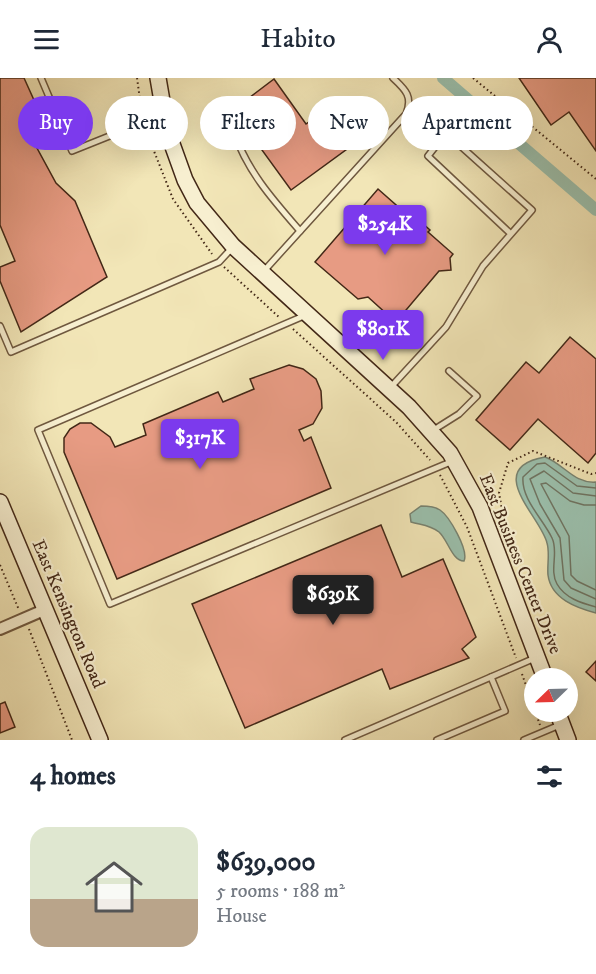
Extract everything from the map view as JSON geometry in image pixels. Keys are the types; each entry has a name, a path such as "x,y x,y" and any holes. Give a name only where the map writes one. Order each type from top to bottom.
{"street":[{"name":"East Business Center Drive","path":"158,78 160,96"},
{"name":"East Business Center Drive","path":"175,150 185,180 197,203 232,246 389,389 432,431 454,461 480,507 541,668"},
{"name":"East Kensington Road","path":"0,502 100,740"},
{"path":"0,629 44,609"},
{"path":"561,722 568,740"}],"lane":[{"path":"41,78 72,150 105,137"},
{"path":"262,273 406,114 411,103 408,93 393,78"},
{"path":"389,389 446,327 483,267 532,210 446,133 428,156 511,234"},
{"path":"240,150 265,191 300,231"},
{"path":"0,326 11,352 219,262 232,246"},
{"path":"307,314 38,430 110,604 454,461"},
{"path":"432,431 459,414 477,396 449,371"},
{"path":"345,740 537,658"},
{"path":"437,740 505,711 491,677"},
{"path":"524,740 553,722"}],"path":[{"path":"137,78 140,96"},
{"path":"473,78 596,179"},
{"path":"152,150 173,199 196,236 219,262 396,422 435,469 467,527 524,680"},
{"path":"505,526 499,493 508,463 533,451 591,474 596,473"},
{"path":"0,565 72,740"}],"water":[{"path":"545,457 581,480 596,482 596,613 573,605 554,590 548,575 547,543 543,532 520,494 516,482 518,471 527,463"},
{"path":"421,506 430,506 444,513 464,549 464,561 456,558 439,532 411,522 410,514"}],"building":[{"path":"0,78 24,78 32,96 18,96 18,150 38,150 56,183 75,201 107,277 21,332 0,281 0,267 15,261 0,225"},
{"path":"519,78 596,78 596,151 569,112 551,125"},
{"path":"274,79 286,96 252,96"},
{"path":"296,110 306,124 308,123 308,150 346,150 291,190 262,150 296,150"},
{"path":"378,189 403,211 406,209 453,254 450,258 451,270 439,271 401,316 389,316 368,297 358,299 315,262"},
{"path":"570,337 596,359 596,453 588,463 538,419 510,450 476,420 526,362 539,373"},
{"path":"289,365 303,369 316,379 321,391 322,408 313,424 299,430 304,441 311,437 331,488 117,579 64,452 64,438 70,429 80,423 91,423 110,437 115,447 146,435 143,424 218,392 223,402 254,389 250,379"},
{"path":"381,525 402,577 443,559 476,637 462,649 469,658 390,689 382,669 245,728 192,604"},
{"path":"596,661 596,681 586,672"},
{"path":"5,702 15,727 0,733 0,704"}],"waterway":[{"path":"443,78 596,210"}]}
